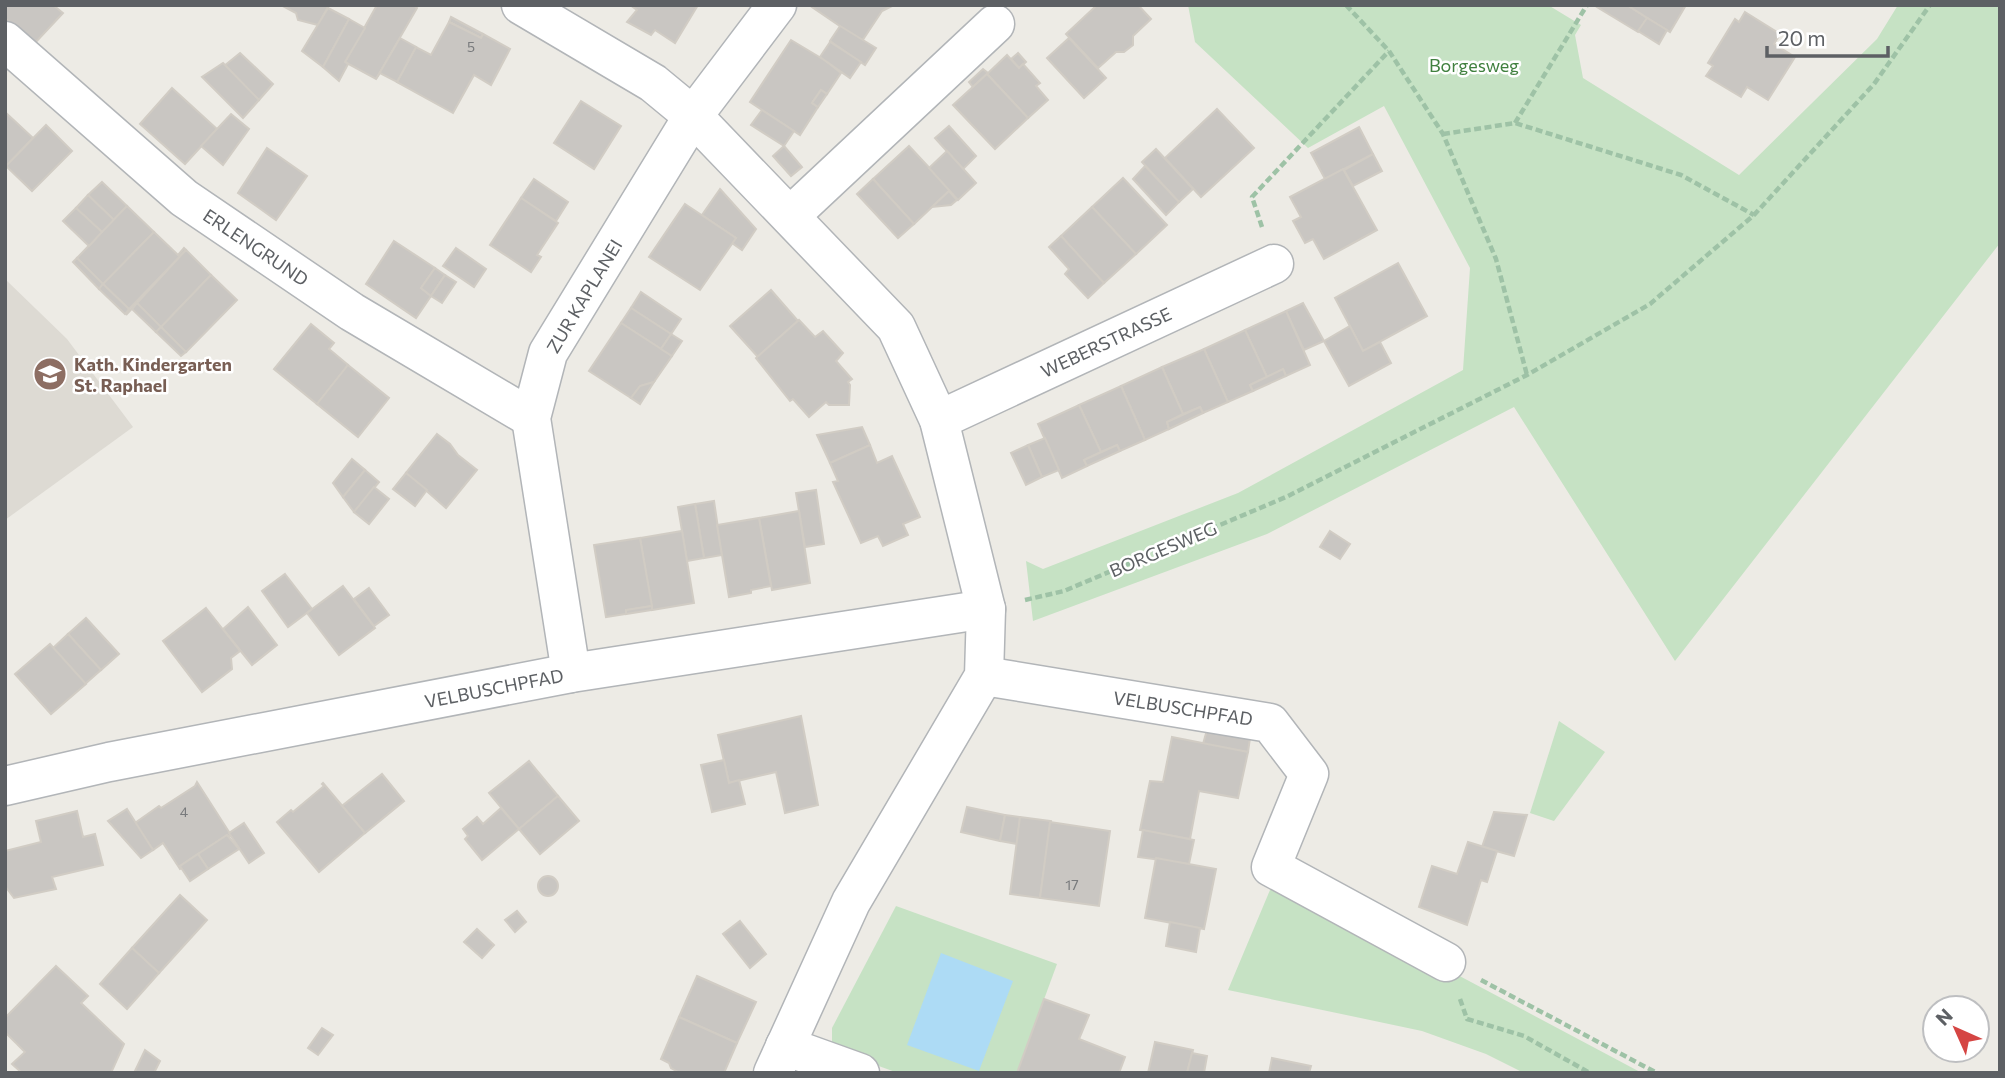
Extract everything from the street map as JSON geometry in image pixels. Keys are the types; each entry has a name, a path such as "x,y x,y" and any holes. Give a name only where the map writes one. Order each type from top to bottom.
{"street":[{"path":"521,5 653,83 693,116 896,327 939,420 986,609 984,676 851,902 779,1060 860,1073"},
{"name":"ZUR KAPLANEI","path":"572,673 531,418 548,353 693,116 776,5"},
{"path":"790,216 995,24"},
{"name":"ERLENGRUND","path":"5,41 184,198 352,312 531,418"},
{"name":"WEBERSTRASSE","path":"939,420 1274,264"},
{"name":"VELBUSCHPFAD","path":"5,786 109,762 572,673 986,609"},
{"name":"VELBUSCHPFAD","path":"984,676 1270,723 1309,774 1271,867 1446,962"}],"path":[{"path":"1346,5 1389,51 1443,134 1496,259 1527,375"},
{"path":"1515,123 1587,5"},
{"name":"BORGESWEG","path":"986,609 1064,591 1286,497 1527,375 1650,304 1754,215 1874,85 1930,5"},
{"path":"1274,264 1252,197 1389,51"},
{"path":"1443,134 1515,123 1681,176 1754,215"},
{"path":"1446,962 1467,1019 1524,1037 1590,1073"},
{"path":"1446,962 1657,1073"}],"shaded area":[{"name":"Kath. Kindergarten St. Raphael","path":"5,279 67,339 133,427 5,520"}],"green space":[{"name":"Borgesweg","path":"1188,5 1548,5 1581,25 1575,35 1583,78 1739,175 1877,39 1898,5 2000,5 2000,243 1675,661 1514,407 1267,534 1033,621 1026,561 1043,569 1238,493 1463,370 1470,268 1384,106 1308,148 1195,42"},
{"path":"1559,721 1605,752 1554,821 1530,813"},
{"path":"1275,878 1642,1073 1524,1073 1486,1054 1422,1031 1228,990"},
{"path":"896,906 1057,964 1017,1073 898,1073 843,1053 832,1043 832,1028"}],"water":[{"path":"941,953 1013,981 979,1071 907,1045"}],"building":[{"path":"5,5 53,5 63,13 33,45 5,18"},
{"path":"281,5 329,5 318,25 298,20 296,13"},
{"path":"377,5 413,5 417,8 376,79 345,62"},
{"path":"630,5 698,5 675,43 655,30 651,35 627,22 637,10"},
{"path":"894,5 882,11 862,41 812,7"},
{"path":"1097,5 1138,5 1151,19 1133,36 1133,45 1124,52 1116,52 1098,68 1066,34"},
{"path":"1627,5 1647,18 1638,32 1597,7"},
{"path":"1627,5 1686,5 1670,32"},
{"path":"328,8 349,19 323,67 302,51"},
{"path":"1745,12 1780,34 1774,44 1795,57 1768,100 1747,87 1741,97 1706,76 1713,66 1708,63 1735,19 1739,22"},
{"path":"451,17 483,34 481,38 449,22"},
{"path":"1647,18 1667,30 1659,44 1638,31"},
{"path":"349,19 365,28 345,62 348,64 339,81 323,67"},
{"path":"449,22 481,38 483,34 510,49 491,85 474,75 453,113 397,82 416,47 431,55"},
{"path":"840,26 876,48 865,65 830,41"},
{"path":"400,38 416,47 397,82 380,73 376,79"},
{"path":"1069,38 1106,78 1084,98 1047,58"},
{"path":"791,40 841,73 827,94 821,90 812,103 818,107 800,135 750,102"},
{"path":"830,42 861,62 850,78 820,57"},
{"path":"240,53 273,84 259,100 224,66"},
{"path":"1018,53 1026,62 1019,68 1011,59"},
{"path":"1007,55 1019,68 1023,64 1040,83 1036,86 1048,100 1028,118 987,74"},
{"path":"223,63 259,100 243,118 202,77"},
{"path":"983,69 988,73 973,87 969,82"},
{"path":"987,74 1028,118 995,149 953,105"},
{"path":"172,88 217,129 185,164 140,124"},
{"path":"821,90 827,94 818,107 812,103"},
{"path":"581,101 621,126 594,169 554,143"},
{"path":"1217,109 1254,148 1201,197 1165,158"},
{"path":"762,110 794,131 784,146 751,125"},
{"path":"5,112 33,138 6,166 5,165"},
{"path":"231,114 249,129 223,165 201,146"},
{"path":"46,125 72,151 32,191 6,166"},
{"path":"949,126 976,156 963,169 935,138"},
{"path":"1359,127 1373,154 1325,179 1311,153"},
{"path":"784,146 802,167 791,176 773,156"},
{"path":"909,146 950,190 914,224 873,179"},
{"path":"267,148 307,176 276,220 238,193"},
{"path":"1156,149 1193,189 1179,202 1142,162"},
{"path":"947,151 976,183 958,200 929,168"},
{"path":"1373,154 1382,171 1353,186 1344,170"},
{"path":"1145,166 1179,202 1166,215 1133,179"},
{"path":"1343,169 1377,230 1324,259 1313,239 1305,243 1293,221 1301,217 1290,197"},
{"path":"1123,178 1167,225 1136,254 1092,207"},
{"path":"534,179 568,202 556,221 521,198"},
{"path":"873,179 914,224 898,238 857,194"},
{"path":"102,182 127,206 114,220 88,195"},
{"path":"720,189 756,229 742,250 732,243 736,238 702,215"},
{"path":"949,191 957,200 951,205 932,207"},
{"path":"88,195 114,220 102,232 76,208"},
{"path":"521,198 558,223 537,255 541,257 531,272 490,245"},
{"path":"685,204 736,238 700,290 649,257"},
{"path":"127,206 154,232 103,284 77,258"},
{"path":"1092,207 1136,254 1104,283 1061,236"},
{"path":"76,208 102,232 89,246 63,221"},
{"path":"154,232 178,255 184,248 186,250 129,309 103,284"},
{"path":"1061,236 1104,283 1088,298 1065,274 1069,269 1049,247"},
{"path":"394,241 435,268 421,288 431,296 416,318 366,284"},
{"path":"456,248 486,269 474,287 443,266"},
{"path":"186,250 211,275 161,327 137,303"},
{"path":"77,258 103,284 99,289 73,262"},
{"path":"1398,263 1427,316 1363,351 1335,298"},
{"path":"435,268 445,275 431,296 421,288"},
{"path":"211,275 237,300 186,352 161,327"},
{"path":"445,275 456,282 442,303 431,296"},
{"path":"103,284 129,309 125,314 99,289"},
{"path":"771,290 798,321 758,357 730,326"},
{"path":"641,292 681,319 671,334 631,308"},
{"path":"137,303 161,327 156,332 132,309"},
{"path":"1303,303 1324,341 1304,350 1286,311"},
{"path":"631,308 671,334 661,349 621,323"},
{"path":"1286,311 1310,365 1286,376 1283,369 1267,377 1245,330"},
{"path":"799,320 815,337 823,331 843,353 836,361 852,379 848,382 849,405 829,405 826,402 809,417 793,399 790,401 756,358"},
{"path":"621,323 672,356 654,382 640,386 631,398 589,371"},
{"path":"311,324 334,343 329,349 348,365 317,404 274,369"},
{"path":"1350,326 1363,351 1380,342 1391,363 1349,386 1324,341"},
{"path":"161,327 186,352 181,356 156,332"},
{"path":"1245,330 1267,377 1250,385 1253,391 1228,402 1204,349"},
{"path":"671,334 682,341 672,356 661,349"},
{"path":"1204,349 1228,402 1203,413 1200,407 1183,414 1162,367"},
{"path":"348,365 389,398 358,437 317,404"},
{"path":"1162,367 1183,414 1167,422 1169,429 1145,440 1121,386"},
{"path":"1283,369 1286,376 1253,391 1250,385"},
{"path":"654,382 640,404 631,398 640,386"},
{"path":"1121,386 1145,440 1120,451 1117,445 1101,452 1079,405"},
{"path":"1079,405 1101,452 1084,460 1087,466 1062,478 1038,424"},
{"path":"1200,407 1203,413 1169,429 1167,422"},
{"path":"862,427 870,445 830,463 817,435"},
{"path":"437,434 477,470 446,508 406,473"},
{"path":"1045,438 1059,470 1042,477 1028,445"},
{"path":"870,445 877,463 892,456 920,517 903,524 908,535 883,546 878,536 861,543 833,482 838,481 830,463"},
{"path":"1028,445 1042,477 1026,485 1011,453"},
{"path":"1117,445 1120,451 1087,466 1084,460"},
{"path":"352,459 365,470 343,497 333,483"},
{"path":"365,470 379,482 354,512 343,497"},
{"path":"406,473 427,490 415,506 393,489"},
{"path":"374,487 389,499 369,524 354,512"},
{"path":"816,490 824,544 805,547 796,493"},
{"path":"714,501 722,555 704,558 695,504"},
{"path":"695,504 704,558 687,561 678,507"},
{"path":"799,511 810,583 772,590 759,518"},
{"path":"759,518 771,586 729,597 717,525"},
{"path":"682,531 694,603 652,610 640,538"},
{"path":"1330,531 1350,544 1340,559 1320,547"},
{"path":"640,538 652,606 626,610 626,614 606,617 594,545"},
{"path":"285,574 312,609 288,627 262,591"},
{"path":"343,586 375,628 339,655 307,613"},
{"path":"369,588 389,615 374,626 354,599"},
{"path":"652,606 652,610 626,614 626,610"},
{"path":"248,607 277,645 252,665 223,629"},
{"path":"206,608 240,651 231,658 232,669 202,692 163,641"},
{"path":"86,618 119,654 101,670 68,634"},
{"path":"68,634 101,670 85,684 53,648"},
{"path":"50,644 86,684 51,714 15,674"},
{"path":"801,716 818,805 785,813 776,772 729,783 718,735"},
{"path":"1207,730 1250,738 1248,752 1203,744"},
{"path":"1172,737 1248,752 1238,798 1199,791 1190,839 1140,830 1150,781 1163,782"},
{"path":"724,760 729,783 739,780 745,804 712,812 701,765"},
{"path":"529,761 558,796 519,829 489,793"},
{"path":"382,774 404,801 365,833 342,806"},
{"path":"197,782 231,835 180,866 180,869 163,843 153,850 135,823 195,786"},
{"path":"323,783 365,833 319,872 277,822 324,786"},
{"path":"558,796 579,821 540,854 519,829"},
{"path":"967,807 1005,815 1000,841 961,832"},
{"path":"501,808 519,829 482,860 465,839 468,836 463,829 477,817 483,824"},
{"path":"127,809 153,850 141,858 108,821"},
{"path":"77,811 83,837 95,834 103,865 52,877 56,889 14,898 5,886 5,851 41,842 36,821"},
{"path":"1494,812 1527,815 1514,856 1482,847"},
{"path":"1005,815 1020,817 1017,844 1000,841"},
{"path":"1020,817 1051,821 1040,898 1010,894"},
{"path":"1050,822 1110,831 1099,906 1040,898"},
{"path":"244,823 264,853 249,863 229,833"},
{"path":"1143,830 1194,840 1189,864 1138,857"},
{"path":"227,835 239,849 208,869 198,854"},
{"path":"1468,842 1497,851 1487,882 1481,880 1467,925 1419,907 1432,866 1457,874"},
{"path":"198,854 208,869 190,881 180,866"},
{"path":"1156,858 1216,869 1204,929 1145,918"},
{"path":"548,876 555,879 558,886 555,893 548,896 541,893 538,886 541,879"},
{"path":"180,895 207,920 159,973 132,948"},
{"path":"517,911 526,922 515,932 505,920"},
{"path":"740,921 766,954 750,968 723,934"},
{"path":"1170,922 1200,928 1196,952 1166,946"},
{"path":"477,929 494,945 482,958 464,942"},
{"path":"132,948 159,973 127,1009 100,984"},
{"path":"56,966 88,996 81,1003 124,1044 111,1073 22,1073 12,1064 25,1052 5,1032 5,1018"},
{"path":"697,976 756,1002 737,1043 679,1017"},
{"path":"1044,999 1089,1015 1079,1039 1125,1057 1119,1073 1017,1073"},
{"path":"679,1017 737,1043 724,1073 680,1073 661,1059"},
{"path":"322,1028 333,1035 318,1055 308,1048"},
{"path":"1155,1042 1193,1050 1187,1073 1148,1073"},
{"path":"145,1050 160,1061 154,1073 134,1073"},
{"path":"1192,1053 1207,1056 1204,1073 1187,1073"},
{"path":"1272,1058 1311,1066 1309,1073 1269,1073"}],"place":[{"name":"Kath. Kindergarten St. Raphael","path":"50,374"}]}
